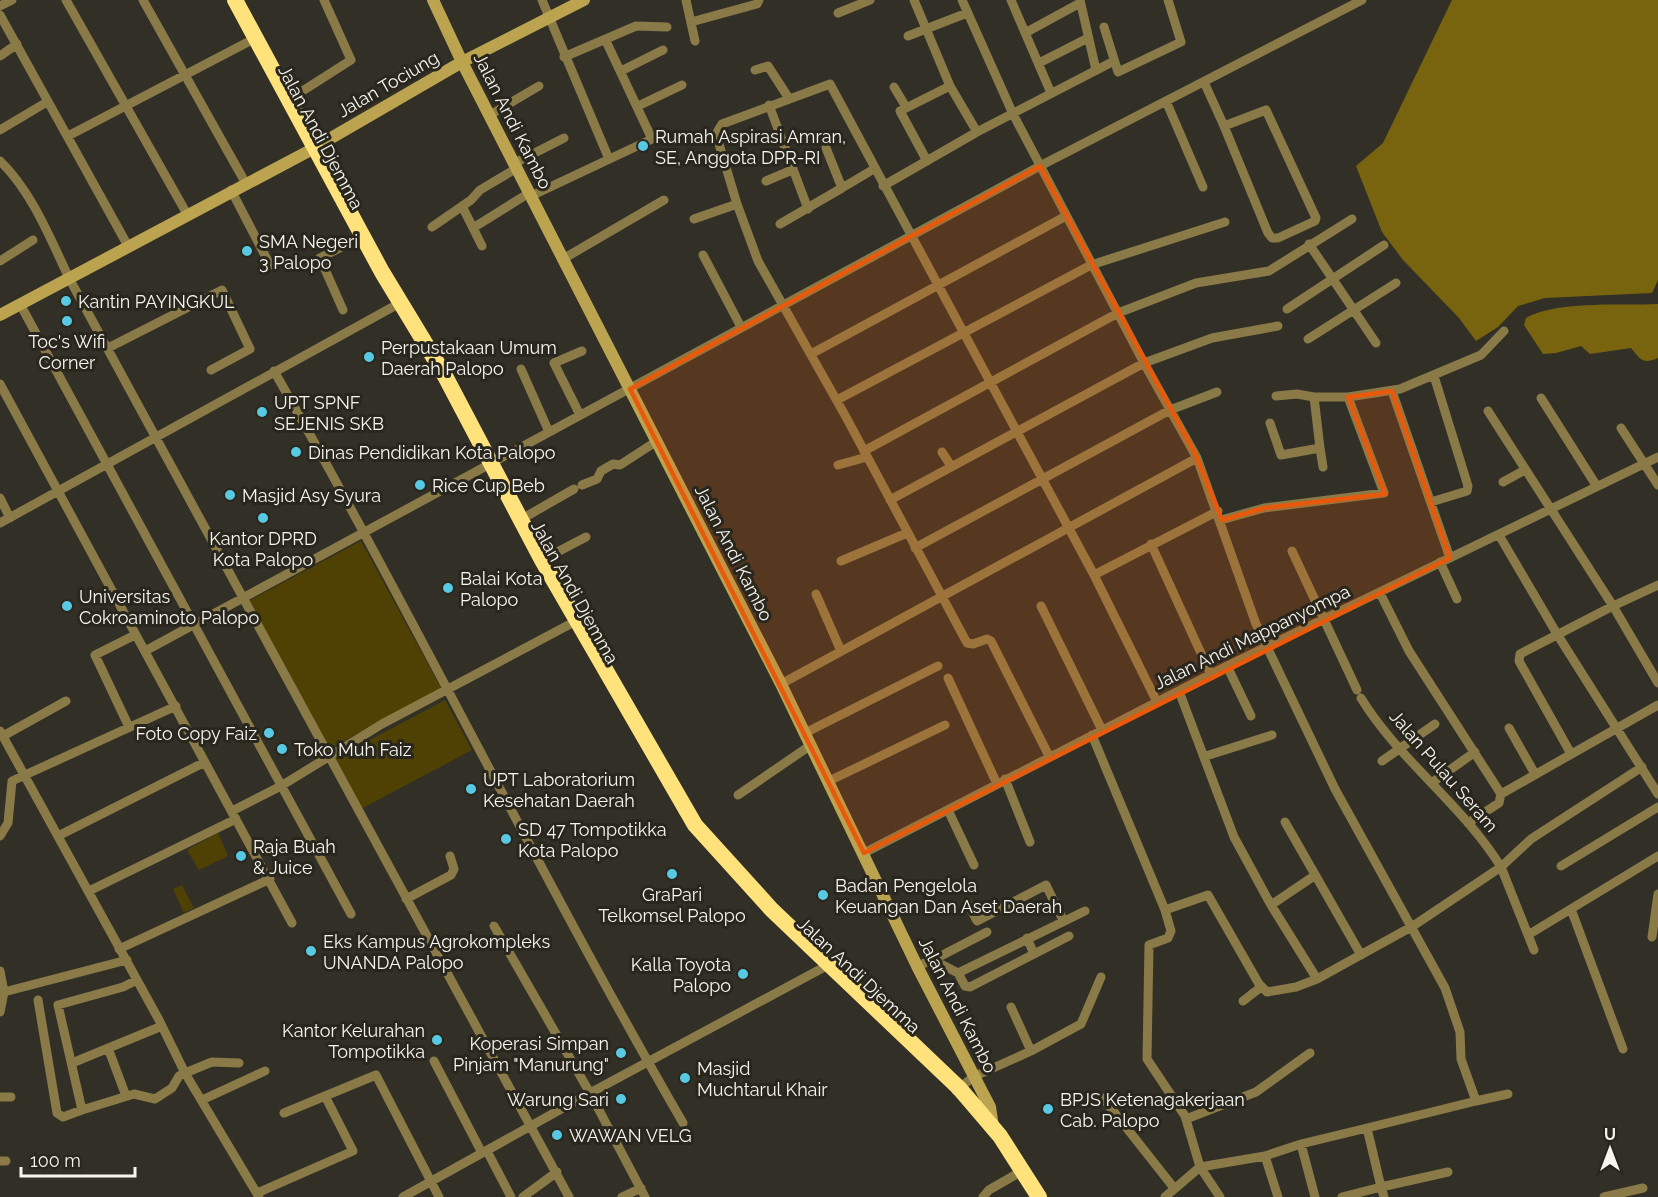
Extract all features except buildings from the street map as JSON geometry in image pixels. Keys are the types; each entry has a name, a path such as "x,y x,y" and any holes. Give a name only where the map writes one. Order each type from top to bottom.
{"highway":[{"name":"Jalan Andi Djemma","path":"237,1 290,99 310,149 355,240 445,376 486,465 573,623 695,825 826,966 957,1090 990,1129"},
{"name":"Jalan Andi Djemma","path":"237,1 248,42 397,305"},
{"name":"Jalan Andi Djemma","path":"486,465 520,520 573,623"},
{"path":"990,1129 1029,1197"},
{"path":"990,1129 1039,1197"}],"street":[{"path":"0,6 12,0"},
{"path":"66,0 187,214"},
{"path":"143,0 245,182"},
{"path":"290,99 351,60 324,0"},
{"name":"Jalan Andi Kambo","path":"433,0 462,62 781,684 917,966 990,1107 990,1129"},
{"path":"542,0 564,57 609,159"},
{"name":"Jalan Tociung","path":"0,315 310,149 462,62 584,0"},
{"path":"686,0 695,41"},
{"path":"691,22 757,4 759,0"},
{"path":"838,13 870,0"},
{"path":"914,0 950,86 978,132"},
{"path":"962,0 1013,114 1091,265 1197,458 1256,624 1355,829 1413,926 1445,988 1461,1038 1461,1059 1476,1101"},
{"path":"1012,0 1051,93"},
{"path":"1104,27 1118,72 1181,42 1168,0"},
{"path":"145,651 1040,166 1362,0"},
{"path":"1025,33 1080,1 1096,70"},
{"path":"908,36 967,13"},
{"path":"0,15 128,246"},
{"path":"564,57 636,26 667,27"},
{"path":"1039,63 1088,38"},
{"path":"473,228 530,194 652,139 605,39"},
{"path":"68,136 248,42"},
{"path":"0,56 17,44"},
{"path":"621,71 663,50"},
{"path":"883,186 978,132 1114,61"},
{"path":"755,70 768,66 788,98"},
{"path":"1204,82 1269,236 1278,238 1315,221 1269,111 1224,126"},
{"path":"1049,756 991,641 987,639 973,644 967,643 940,597 837,400 782,306 755,253 737,204 716,132 722,124 830,84 1094,575 1157,702"},
{"path":"638,106 682,85"},
{"path":"490,115 539,86"},
{"path":"927,161 901,113 906,107 950,86"},
{"path":"894,87 906,107"},
{"path":"1166,101 1203,187"},
{"path":"0,130 48,102"},
{"path":"769,105 808,208"},
{"path":"432,227 516,165 564,138"},
{"path":"826,148 842,188"},
{"path":"0,161 11,172 34,208 156,440 569,1197"},
{"path":"780,224 874,169"},
{"path":"766,181 792,170"},
{"path":"231,190 270,265"},
{"path":"563,259 664,200"},
{"path":"694,219 737,204"},
{"path":"462,206 482,246"},
{"path":"811,354 1066,216"},
{"path":"838,465 866,454 989,381 1118,313 1196,283 1269,271 1352,219"},
{"path":"837,400 1091,265 1225,222"},
{"path":"0,261 33,240"},
{"path":"343,310 320,259 355,240"},
{"path":"1309,244 1376,343"},
{"path":"1287,309 1383,245"},
{"path":"703,255 741,327"},
{"path":"1308,339 1396,283"},
{"path":"108,348 222,290 250,349 211,370"},
{"path":"20,304 106,467 351,914"},
{"path":"0,524 397,305"},
{"path":"890,500 1144,363 1212,338 1278,326"},
{"path":"1276,396 1297,394 1348,398 1392,391 1434,376 1487,351 1504,331"},
{"path":"580,415 554,363 582,351"},
{"path":"521,369 549,432"},
{"path":"274,371 448,690 527,842 683,1123"},
{"path":"1431,502 1467,490 1468,486 1434,376"},
{"path":"0,384 292,923"},
{"path":"1392,391 1450,558"},
{"path":"915,548 1170,410 1217,392"},
{"path":"1314,397 1323,467"},
{"path":"1094,575 1152,544 1219,516 1384,493 1348,398"},
{"path":"1541,398 1596,485"},
{"path":"1488,411 1613,606 1658,683"},
{"path":"1270,423 1281,455 1320,448"},
{"path":"1621,428 1658,485"},
{"path":"520,520 578,487 597,479 601,471 610,466 620,465 657,441"},
{"path":"942,452 951,466"},
{"name":"Jalan Andi Mappanyompa","path":"864,853 1227,666 1380,593 1596,485 1658,457"},
{"path":"781,684 1197,458"},
{"path":"1503,482 1525,470"},
{"path":"0,498 10,518"},
{"path":"841,561 907,533"},
{"path":"1499,534 1557,634 1618,727 1658,794"},
{"path":"542,560 586,537"},
{"path":"1152,544 1211,675"},
{"name":"Jalan Pulau Seram","path":"1292,551 1359,694 1401,747 1468,823 1501,867 1534,950"},
{"path":"1440,562 1457,599"},
{"path":"1570,752 1519,659 1528,648 1655,586 1658,598"},
{"path":"1380,593 1408,651 1501,794 1500,802 1468,823"},
{"path":"816,594 841,651"},
{"path":"1041,606 1102,730"},
{"path":"89,891 234,815 327,756 573,623"},
{"path":"129,727 95,655 135,635"},
{"path":"738,795 808,739 938,666"},
{"path":"1227,666 1251,716"},
{"path":"948,678 1030,842"},
{"path":"1179,691 1206,756 1234,837 1271,905 1317,979"},
{"path":"66,701 1,733 127,960 185,1073 258,1195 353,1151 325,1096"},
{"path":"0,836 8,823 12,781 176,706"},
{"path":"1501,794 1570,752 1658,706"},
{"path":"1382,761 1435,724"},
{"path":"829,781 945,725"},
{"path":"1509,728 1535,774"},
{"path":"1092,735 1165,910 1170,936 1149,945 1146,1055 1186,1119 1200,1167 1220,1197"},
{"path":"1206,756 1272,735"},
{"path":"1433,782 1475,752"},
{"path":"58,836 205,762"},
{"path":"1165,910 1208,895 1261,987 1271,993 1317,979 1413,926 1501,867 1531,839 1642,767"},
{"path":"1561,866 1658,807"},
{"path":"948,810 974,865"},
{"path":"1285,822 1361,955"},
{"path":"406,899 451,875 454,869 450,856"},
{"path":"1528,935 1657,860"},
{"path":"1271,905 1314,876"},
{"path":"119,949 270,879"},
{"path":"967,902 977,921 1046,885 1063,920"},
{"path":"1652,937 1658,894"},
{"path":"1571,909 1623,1049"},
{"path":"958,973 1063,920 1085,912"},
{"path":"494,926 590,1093 643,1192 622,1197"},
{"path":"917,966 987,932"},
{"path":"933,960 958,973 969,987 1069,936"},
{"path":"1027,938 1034,954"},
{"path":"4,992 127,960"},
{"path":"404,1197 590,1093 826,966"},
{"path":"0,971 4,992 0,1012"},
{"path":"957,1090 973,1077 1031,1051 1081,1024 1101,977"},
{"path":"82,1110 58,1005 123,987 137,980"},
{"path":"1243,1001 1261,987"},
{"path":"38,1000 57,1113 63,1117 136,1094 155,1099 172,1088 179,1076 212,1062 239,1064"},
{"path":"1011,1007 1031,1051"},
{"path":"72,1063 162,1026"},
{"path":"108,1048 126,1096"},
{"path":"1186,1119 1256,1092 1310,1053"},
{"path":"434,1061 484,1152 512,1197"},
{"path":"202,1100 265,1071"},
{"path":"284,1113 376,1075 439,1197"},
{"path":"1165,1197 1200,1167 1265,1156 1301,1144 1508,1094"},
{"path":"0,1097 11,1097"},
{"path":"1103,1098 1174,1188"},
{"path":"1367,1128 1383,1192"},
{"path":"1301,1144 1315,1197"},
{"path":"1265,1156 1278,1197"},
{"path":"524,1197 557,1172"},
{"path":"1342,1197 1383,1192 1448,1172"},
{"path":"983,1197 989,1190 1015,1175"},
{"path":"1604,1197 1643,1188"}],"highlighted area":[{"path":"1040,166 1195,453 1222,520 1264,508 1385,494 1348,397 1392,391 1450,558 864,853 630,389"}],"shaded area":[{"path":"1452,0 1658,0 1658,280 1652,293 1545,298 1518,306 1498,327 1476,341 1459,318 1403,260 1382,232 1356,166 1383,143"},
{"path":"1658,304 1658,358 1649,361 1640,358 1631,348 1590,354 1581,346 1543,354 1524,325 1526,318 1555,308"},
{"path":"361,541 441,688 329,749 249,601"},
{"path":"445,700 472,750 361,809 334,759"},
{"path":"218,833 228,856 199,870 187,850"},
{"path":"182,885 194,908 184,913 173,889"}],"place":[{"name":"Rumah Aspirasi Amran, SE, Anggota DPR-RI","path":"643,146"},
{"name":"SMA Negeri 3 Palopo","path":"247,251"},
{"name":"Kantin PAYINGKUL","path":"66,301"},
{"name":"Toc's Wifi Corner","path":"67,321"},
{"name":"Perpustakaan Umum Daerah Palopo","path":"369,357"},
{"name":"UPT SPNF SEJENIS SKB","path":"262,412"},
{"name":"Dinas Pendidikan Kota Palopo","path":"296,452"},
{"name":"Rice Cup Beb","path":"420,485"},
{"name":"Masjid Asy Syura","path":"230,495"},
{"name":"Kantor DPRD Kota Palopo","path":"263,518"},
{"name":"Balai Kota Palopo","path":"448,588"},
{"name":"Universitas Cokroaminoto Palopo","path":"67,606"},
{"name":"Foto Copy Faiz","path":"269,733"},
{"name":"Toko Muh Faiz","path":"282,749"},
{"name":"UPT Laboratorium Kesehatan Daerah","path":"471,789"},
{"name":"SD 47 Tompotikka Kota Palopo","path":"506,839"},
{"name":"Raja Buah & Juice","path":"241,856"},
{"name":"GraPari Telkomsel Palopo","path":"672,874"},
{"name":"Badan Pengelola Keuangan Dan Aset Daerah","path":"823,895"},
{"name":"Eks Kampus Agrokompleks UNANDA Palopo","path":"311,951"},
{"name":"Kalla Toyota Palopo","path":"743,974"},
{"name":"Kantor Kelurahan Tompotikka","path":"437,1040"},
{"name":"Koperasi Simpan Pinjam \"Manurung\"","path":"621,1053"},
{"name":"Masjid Muchtarul Khair","path":"685,1078"},
{"name":"Warung Sari","path":"621,1099"},
{"name":"BPJS Ketenagakerjaan Cab. Palopo","path":"1048,1109"},
{"name":"WAWAN VELG","path":"557,1135"}]}
